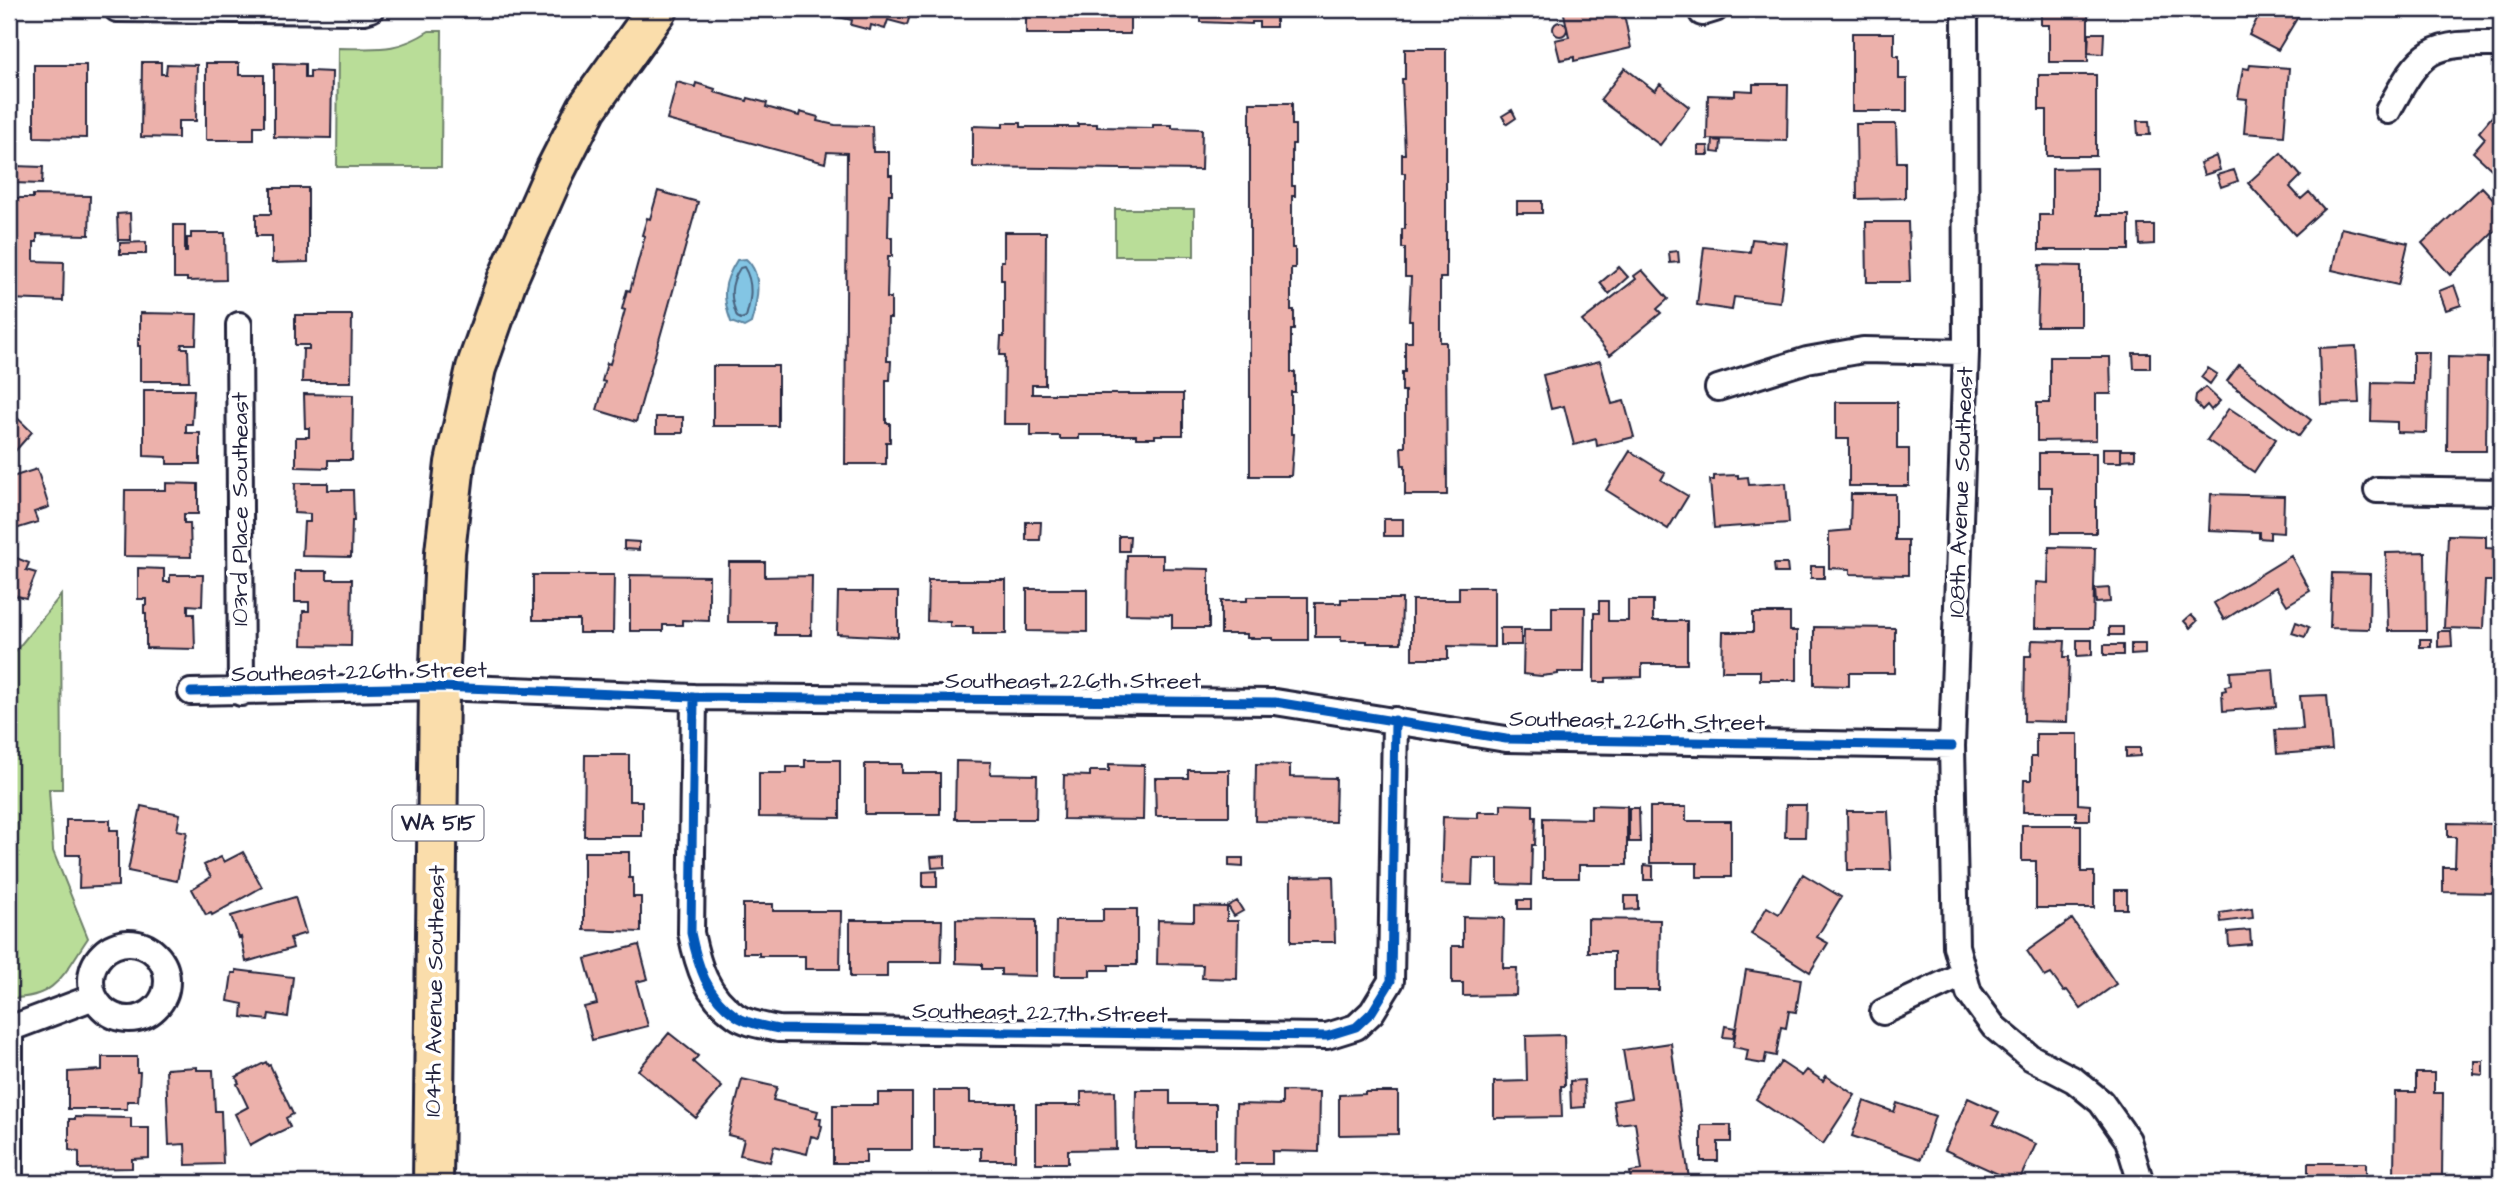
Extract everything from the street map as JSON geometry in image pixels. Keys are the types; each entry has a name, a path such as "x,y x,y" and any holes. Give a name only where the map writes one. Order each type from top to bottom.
{"main road":[{"name":"104th Avenue Southeast","path":"433,1183 439,687 444,552 455,463 476,369 507,279 555,171 587,108 659,9"}],"street":[{"path":"117,9 371,9"},
{"name":"108th Avenue Southeast","path":"1965,9 1966,352 1952,746 1956,947 1969,993 1994,1027 2030,1057 2074,1080 2101,1102 2128,1140 2141,1183"},
{"path":"2388,111 2408,74 2427,53 2453,44 2501,44"},
{"name":"103rd Place Southeast","path":"239,325 241,693"},
{"path":"1718,388 1807,360 1863,350 1966,352"},
{"path":"2377,490 2501,492"},
{"name":"Southeast 226th Street","path":"191,692 439,687 694,697 1275,702 1506,739 1952,746"},
{"name":"Southeast 227th Street","path":"694,697 691,933 698,968 712,992 738,1018 778,1029 1327,1036 1356,1027 1372,1012 1391,981 1395,720"},
{"path":"1883,1012 1964,974"},
{"path":"9,1183 10,1029 94,997"}],"green space":[{"path":"429,31 442,31 441,167 337,167 338,48 395,46"},
{"path":"1115,209 1194,209 1194,256 1115,256"},
{"path":"61,595 62,789 49,789 53,851 88,938 65,973 49,989 25,997 9,998 9,659"}],"water":[{"path":"746,259 755,273 758,290 751,323 744,327 731,322 725,290 728,276 737,260"}],"building":[{"path":"827,9 912,9 907,25 888,20 885,29 871,25 870,30 851,25 852,20 838,17 839,12"},
{"path":"1026,9 1130,9 1130,34 1026,34"},
{"path":"1201,9 1276,9 1276,27 1259,27 1259,22 1201,22"},
{"path":"1563,9 1614,9 1616,16 1624,14 1631,48 1574,61 1574,57 1560,60 1555,40 1569,37"},
{"path":"2041,9 2088,9 2088,62 2049,62 2049,25 2041,25"},
{"path":"2259,9 2302,10 2278,50 2249,35 2260,13"},
{"path":"1560,22 1565,24 1565,34 1560,36 1555,34 1553,29 1555,24"},
{"path":"1852,33 1894,33 1894,56 1899,56 1899,79 1907,79 1907,111 1852,111"},
{"path":"2089,33 2104,33 2103,54 2088,53"},
{"path":"1405,49 1446,49 1446,278 1440,278 1440,342 1446,342 1447,495 1405,495 1405,465 1402,465 1401,447 1405,447 1405,391 1402,391 1402,372 1405,372 1405,342 1412,342 1412,320 1409,320 1411,277 1405,277 1405,248 1402,248 1402,229 1405,229 1402,79 1405,79"},
{"path":"11,62 11,139 9,139"},
{"path":"142,62 161,62 161,74 166,74 167,64 197,65 196,121 178,121 178,138 141,137"},
{"path":"206,63 239,63 239,75 264,75 264,126 254,126 254,140 206,140"},
{"path":"274,63 305,64 305,78 310,78 310,71 332,72 331,138 274,137"},
{"path":"34,65 86,65 86,138 34,137"},
{"path":"2250,65 2289,68 2284,136 2244,133 2247,99 2238,98 2243,68 2249,69"},
{"path":"1625,68 1655,91 1660,84 1689,107 1660,145 1600,100"},
{"path":"2039,75 2096,75 2096,156 2047,156 2047,110 2039,110"},
{"path":"677,82 695,87 696,83 715,89 714,92 747,101 748,98 767,103 766,107 799,116 800,112 818,117 817,121 835,125 872,126 873,152 889,152 892,194 889,194 888,237 892,237 892,256 888,256 887,298 891,298 891,318 888,318 887,361 891,361 890,380 886,380 886,423 890,423 890,442 886,442 886,464 845,464 847,153 827,152 825,163 667,120"},
{"path":"1753,84 1788,84 1787,141 1707,139 1708,95 1735,96 1735,90 1753,91"},
{"path":"1250,103 1292,103 1292,125 1295,125 1295,144 1292,144 1292,186 1295,186 1295,196 1292,196 1292,248 1295,248 1295,268 1291,268 1294,330 1291,330 1291,372 1295,372 1295,392 1291,392 1291,434 1294,434 1291,476 1250,476"},
{"path":"1512,110 1516,118 1507,124 1502,116"},
{"path":"2494,114 2501,119 2501,178 2473,152 2485,138 2479,132"},
{"path":"2137,121 2149,121 2150,135 2138,135"},
{"path":"1003,123 1021,123 1021,127 1078,127 1078,124 1097,124 1097,127 1153,128 1153,125 1172,125 1172,128 1202,129 1201,170 973,167 973,126 1003,127"},
{"path":"1856,124 1896,124 1897,162 1905,162 1905,198 1857,199"},
{"path":"1713,140 1721,141 1720,153 1712,152"},
{"path":"1698,146 1708,146 1709,155 1698,155"},
{"path":"2281,153 2301,176 2290,187 2301,199 2309,192 2324,209 2295,235 2248,183"},
{"path":"2216,156 2220,170 2204,175 2200,163"},
{"path":"14,166 43,167 42,184 13,183"},
{"path":"2097,168 2097,215 2129,215 2129,250 2039,250 2039,215 2052,215 2052,169"},
{"path":"2234,170 2238,181 2221,187 2217,175"},
{"path":"2482,187 2501,207 2501,225 2450,275 2422,243"},
{"path":"271,188 308,188 308,262 272,263 272,236 256,236 256,214 271,214"},
{"path":"658,191 698,202 636,422 597,410 607,363 610,364 625,310 622,309 627,290 630,291 645,236 642,235"},
{"path":"33,195 90,196 89,235 37,234 37,242 34,242 34,261 64,262 63,301 9,299 9,198 33,198"},
{"path":"1517,201 1542,201 1542,213 1517,213"},
{"path":"130,213 131,240 118,240 117,214"},
{"path":"1866,222 1908,222 1910,282 1867,282"},
{"path":"174,225 185,225 185,252 187,238 191,238 191,233 225,233 226,280 187,281 187,278 174,278"},
{"path":"2139,225 2154,225 2154,244 2140,245"},
{"path":"2341,228 2408,243 2398,285 2332,270"},
{"path":"1004,232 1046,232 1045,385 1032,385 1032,394 1183,394 1183,435 1136,438 1136,435 1079,435 1079,439 1060,439 1060,436 1031,436 1031,424 1004,424 1005,355 1000,355 1001,337 1004,337 1004,280 1001,280 1001,261 1004,261"},
{"path":"1752,239 1787,243 1780,302 1734,297 1732,310 1697,305 1704,247 1750,252"},
{"path":"146,242 146,254 120,254 120,243"},
{"path":"1678,251 1679,262 1670,263 1669,252"},
{"path":"2039,265 2081,266 2081,326 2037,326"},
{"path":"1619,267 1628,277 1609,294 1600,283"},
{"path":"1642,270 1668,299 1657,309 1661,313 1610,355 1582,321 1636,279 1634,276"},
{"path":"2454,285 2461,305 2446,310 2439,291"},
{"path":"140,313 197,314 196,344 182,344 181,348 188,348 189,381 140,381"},
{"path":"295,315 352,315 351,382 302,382 303,349 309,349 309,345 295,345"},
{"path":"2492,336 2501,336 2501,348 2492,348"},
{"path":"2356,346 2359,403 2321,404 2319,348"},
{"path":"2413,352 2429,352 2427,433 2397,432 2397,422 2371,421 2372,383 2413,384"},
{"path":"2133,353 2150,353 2150,368 2134,368"},
{"path":"2050,357 2110,357 2111,394 2096,394 2096,440 2037,441 2037,403 2050,403"},
{"path":"2448,357 2487,358 2486,451 2447,451"},
{"path":"1600,361 1612,404 1624,401 1634,437 1597,446 1596,439 1574,445 1564,406 1551,409 1543,375"},
{"path":"2239,365 2311,420 2299,436 2227,381"},
{"path":"713,366 778,366 778,426 713,426"},
{"path":"2208,368 2217,374 2210,384 2201,377"},
{"path":"2205,387 2220,401 2211,410 2207,405 2202,410 2195,402 2196,395"},
{"path":"144,390 194,390 192,424 186,424 186,433 200,433 200,464 167,464 167,457 144,456"},
{"path":"304,394 353,395 352,460 328,460 328,468 296,467 296,437 309,437 309,428 305,428"},
{"path":"1836,402 1897,402 1897,449 1909,449 1909,486 1849,486 1849,439 1836,439"},
{"path":"2229,408 2276,439 2254,472 2207,440"},
{"path":"9,410 32,432 9,458"},
{"path":"656,417 683,417 683,433 656,433"},
{"path":"2103,448 2121,448 2121,462 2103,462"},
{"path":"2121,450 2135,450 2135,459 2121,460"},
{"path":"1630,451 1665,473 1661,480 1688,496 1668,529 1606,490"},
{"path":"2039,453 2096,453 2096,533 2052,533 2052,487 2039,487"},
{"path":"37,469 49,507 34,512 38,522 9,531 9,478"},
{"path":"1738,475 1738,478 1748,477 1749,485 1786,483 1789,523 1714,528 1710,480 1714,480 1714,476"},
{"path":"166,483 198,484 198,514 184,514 184,523 190,523 191,557 124,556 125,490 166,490"},
{"path":"295,483 328,483 328,490 353,490 351,557 302,556 304,522 310,522 310,514 294,513"},
{"path":"1851,494 1895,494 1895,540 1908,540 1908,575 1850,574 1850,569 1829,568 1829,532 1850,530"},
{"path":"2211,494 2284,496 2283,533 2270,532 2270,539 2259,538 2259,532 2209,530"},
{"path":"1384,519 1403,519 1403,536 1384,536"},
{"path":"1026,522 1041,522 1040,540 1026,540"},
{"path":"2448,535 2486,536 2486,548 2501,549 2501,581 2485,581 2483,629 2444,628"},
{"path":"1119,536 1130,536 1129,551 1119,551"},
{"path":"624,541 639,542 639,550 624,549"},
{"path":"2049,547 2095,548 2093,628 2035,628 2036,582 2048,583"},
{"path":"2425,552 2426,631 2388,631 2386,553"},
{"path":"9,555 29,563 26,570 36,573 26,598 9,594"},
{"path":"1127,555 1163,555 1163,568 1209,569 1209,628 1172,628 1172,615 1126,614"},
{"path":"2291,556 2310,591 2287,605 2276,587 2224,620 2214,603"},
{"path":"729,562 765,562 765,577 812,576 811,635 775,635 775,622 728,622"},
{"path":"1774,564 1787,564 1788,573 1775,573"},
{"path":"1811,566 1824,566 1824,578 1811,578"},
{"path":"138,568 164,569 164,582 170,582 170,575 203,575 202,606 188,605 188,614 194,614 195,649 146,648 146,599 138,599"},
{"path":"295,571 327,571 327,579 352,579 351,646 302,645 303,611 309,611 309,602 295,602"},
{"path":"2332,573 2370,574 2369,629 2330,628"},
{"path":"533,575 614,575 613,633 579,633 579,620 533,620"},
{"path":"630,575 709,576 709,621 682,620 682,625 663,625 663,631 630,631"},
{"path":"928,580 1006,580 1006,634 973,634 973,627 950,627 950,622 927,621"},
{"path":"1459,587 1494,587 1494,647 1448,646 1448,659 1412,659 1412,600 1459,600"},
{"path":"2109,588 2110,602 2096,603 2095,589"},
{"path":"1027,589 1087,589 1087,632 1027,631"},
{"path":"838,592 898,592 898,637 837,634"},
{"path":"1247,597 1308,597 1308,640 1273,640 1247,638 1247,634 1221,634 1221,601 1247,601"},
{"path":"1341,599 1402,599 1401,643 1367,643 1341,641 1341,637 1315,637 1315,603 1341,603"},
{"path":"1628,600 1653,600 1653,621 1687,621 1687,664 1642,664 1642,677 1606,678 1606,682 1594,682 1594,613 1599,613 1599,601 1608,601 1608,621 1628,621"},
{"path":"1552,607 1585,607 1584,672 1558,672 1541,676 1523,674 1524,630 1552,630"},
{"path":"1753,613 1790,613 1790,631 1797,631 1797,680 1760,680 1760,671 1722,671 1723,632 1753,632"},
{"path":"2191,615 2197,621 2190,628 2184,621"},
{"path":"2296,622 2309,627 2305,637 2292,633"},
{"path":"1814,627 1895,628 1895,673 1849,673 1849,686 1814,685"},
{"path":"2109,627 2123,627 2123,635 2109,635"},
{"path":"1500,628 1521,628 1521,645 1500,645"},
{"path":"2438,631 2451,631 2452,646 2438,647"},
{"path":"2420,639 2431,639 2431,647 2420,647"},
{"path":"2032,640 2065,641 2064,657 2069,657 2067,722 2024,721 2025,656 2031,656"},
{"path":"2077,640 2092,640 2092,655 2077,656"},
{"path":"2131,644 2145,644 2145,654 2131,655"},
{"path":"2104,645 2123,645 2123,655 2104,655"},
{"path":"2273,669 2276,707 2223,711 2222,691 2226,690 2225,686 2231,685 2230,672"},
{"path":"2327,695 2332,750 2277,754 2275,730 2303,729 2300,696"},
{"path":"2036,734 2078,734 2078,804 2090,805 2090,820 2076,820 2076,812 2023,812 2024,780 2031,780 2031,757 2036,757"},
{"path":"2126,748 2140,748 2140,756 2126,757"},
{"path":"585,755 629,755 629,801 642,801 642,836 584,836"},
{"path":"805,760 840,760 840,818 759,817 759,773 787,773 787,767 805,767"},
{"path":"956,761 991,762 990,774 1037,775 1036,819 955,819"},
{"path":"865,764 902,764 902,773 940,773 940,814 865,814"},
{"path":"1109,764 1144,765 1143,820 1063,819 1064,775 1090,776 1090,771 1109,771"},
{"path":"1256,764 1290,765 1290,777 1336,778 1335,822 1255,821"},
{"path":"1188,770 1229,770 1229,816 1156,816 1155,778 1188,778"},
{"path":"1501,804 1533,805 1533,817 1536,817 1531,885 1498,884 1498,858 1473,858 1472,885 1441,884 1443,817 1478,818 1478,812 1501,812"},
{"path":"1591,805 1627,806 1627,865 1579,865 1579,878 1543,878 1543,818 1591,819"},
{"path":"1786,805 1806,805 1805,837 1785,837"},
{"path":"141,806 180,814 177,830 187,832 177,881 128,871"},
{"path":"1650,807 1686,807 1686,821 1731,821 1731,877 1697,877 1697,863 1650,863"},
{"path":"1629,808 1639,808 1640,842 1629,842"},
{"path":"1847,811 1888,811 1891,870 1848,870"},
{"path":"66,820 110,820 110,830 118,830 118,886 79,888 80,855 66,855"},
{"path":"2448,823 2495,824 2494,893 2443,892 2443,867 2455,867 2456,837 2448,837"},
{"path":"2022,825 2081,825 2081,872 2094,872 2094,908 2036,908 2036,861 2022,861"},
{"path":"243,852 262,887 212,915 206,915 192,889 211,877 204,865 221,857 224,862"},
{"path":"584,852 629,852 629,878 633,878 633,897 641,897 641,932 584,930"},
{"path":"945,856 945,867 932,868 931,857"},
{"path":"1229,858 1243,858 1243,867 1229,866"},
{"path":"1644,865 1653,866 1653,880 1644,880"},
{"path":"937,871 937,887 923,887 923,872"},
{"path":"1803,874 1841,897 1817,937 1828,943 1810,972 1751,934 1767,907 1779,914"},
{"path":"1333,876 1335,942 1291,942 1291,877"},
{"path":"2115,890 2127,890 2127,909 2115,909"},
{"path":"1625,896 1638,896 1638,909 1625,910"},
{"path":"295,897 306,933 290,938 293,948 246,962 241,937 239,938 231,916"},
{"path":"1518,900 1531,900 1531,909 1518,909"},
{"path":"1237,901 1243,911 1234,916 1228,906"},
{"path":"743,904 773,904 773,911 841,911 840,969 805,969 805,956 759,956 759,953 743,953"},
{"path":"1194,906 1227,907 1227,921 1238,921 1237,979 1202,978 1203,965 1157,964 1158,920 1194,921"},
{"path":"2252,908 2253,918 2221,922 2220,913"},
{"path":"1103,909 1137,909 1137,965 1109,965 1109,970 1090,970 1090,976 1055,976 1056,921 1103,921"},
{"path":"1463,917 1504,918 1503,968 1517,968 1516,995 1463,996 1463,983 1452,983 1452,946 1463,946"},
{"path":"956,919 1036,920 1036,976 1001,975 1001,969 982,969 982,964 956,963"},
{"path":"1588,919 1660,920 1659,990 1614,990 1614,952 1588,952"},
{"path":"2072,919 2116,984 2081,1009 2051,974 2045,977 2027,951"},
{"path":"850,920 942,920 941,962 887,962 887,977 850,977"},
{"path":"2250,930 2251,944 2229,946 2228,932"},
{"path":"639,945 648,979 636,982 648,1026 592,1040 584,1007 597,1004 585,959"},
{"path":"236,970 293,977 288,1017 269,1014 268,1020 242,1017 243,1004 228,1001 232,973 236,973"},
{"path":"1746,970 1801,979 1796,1012 1789,1011 1786,1028 1781,1027 1776,1056 1766,1054 1764,1064 1746,1061 1748,1050 1733,1047"},
{"path":"1725,1026 1735,1028 1733,1038 1723,1037"},
{"path":"669,1033 698,1056 693,1062 722,1087 696,1118 638,1070"},
{"path":"1564,1035 1565,1086 1561,1086 1562,1117 1494,1118 1494,1082 1527,1081 1526,1036"},
{"path":"1671,1043 1689,1179 1663,1183 1631,1183 1630,1172 1642,1170 1635,1122 1617,1124 1613,1101 1631,1098 1623,1050"},
{"path":"102,1057 137,1057 137,1072 140,1072 138,1101 127,1101 127,1109 68,1109 68,1072 102,1070"},
{"path":"2474,1061 2483,1061 2483,1075 2474,1074"},
{"path":"266,1062 270,1065 293,1114 286,1118 290,1127 250,1145 235,1114 248,1107 236,1077"},
{"path":"1781,1062 1802,1076 1807,1070 1823,1081 1826,1076 1855,1095 1823,1144 1756,1099"},
{"path":"197,1067 197,1070 213,1070 215,1111 221,1111 223,1164 186,1165 185,1144 169,1145 166,1069"},
{"path":"2416,1073 2434,1073 2434,1093 2443,1093 2442,1178 2394,1178 2395,1092 2416,1092"},
{"path":"742,1079 777,1087 773,1100 818,1111 816,1118 821,1119 822,1126 819,1138 811,1136 807,1154 774,1146 770,1162 740,1155 744,1139 728,1135"},
{"path":"1584,1080 1585,1107 1571,1108 1570,1081"},
{"path":"1136,1090 1170,1090 1170,1104 1216,1104 1216,1148 1135,1148"},
{"path":"934,1091 970,1091 970,1103 1015,1103 1015,1160 981,1160 981,1148 934,1148"},
{"path":"1115,1091 1116,1149 1068,1150 1068,1163 1036,1163 1036,1105 1081,1105 1081,1092"},
{"path":"1282,1091 1320,1092 1319,1152 1272,1151 1272,1164 1235,1164 1236,1104 1282,1105"},
{"path":"1398,1092 1398,1134 1339,1135 1339,1095"},
{"path":"878,1093 912,1093 912,1150 866,1150 866,1163 833,1163 833,1105 878,1105"},
{"path":"1968,1098 1999,1112 1993,1124 2036,1144 2018,1183 1945,1150"},
{"path":"1864,1101 1894,1112 1897,1103 1935,1116 1921,1159 1852,1136"},
{"path":"131,1118 131,1128 149,1128 149,1158 132,1159 132,1168 79,1169 79,1152 69,1150 69,1119"},
{"path":"1701,1125 1731,1125 1731,1142 1718,1142 1718,1161 1701,1161"},
{"path":"2308,1163 2366,1163 2366,1183 2308,1183"}],"cycle path":[{"path":"191,692 439,687 694,697 1275,702 1506,739 1952,746"},
{"path":"694,697 691,933 694,945 700,968 717,999 746,1021 778,1029 1327,1036 1356,1027 1372,1012 1391,981 1395,720"}]}
